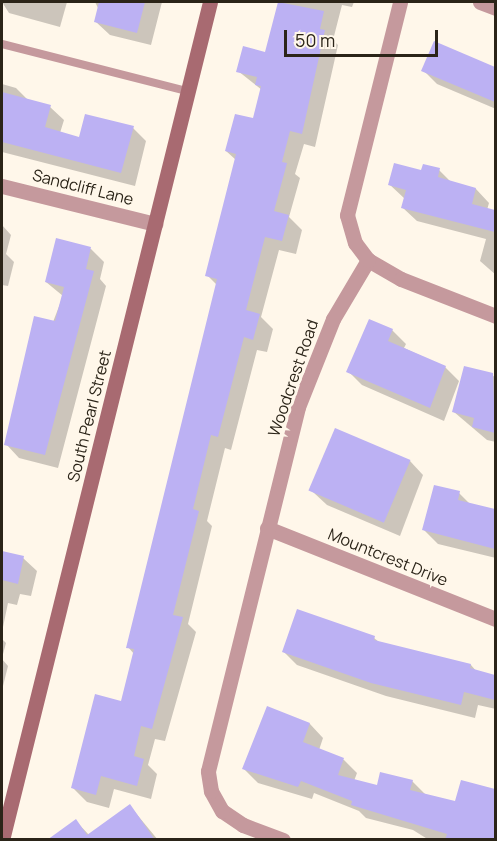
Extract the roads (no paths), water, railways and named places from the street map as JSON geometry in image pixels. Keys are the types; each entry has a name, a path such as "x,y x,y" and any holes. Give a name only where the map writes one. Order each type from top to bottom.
{"street":[{"name":"South Pearl Street","path":"2,840 210,2"},
{"path":"400,2 347,215 355,243 368,260 401,279 495,316"},
{"path":"480,2 495,8"},
{"name":"Sandcliff Lane","path":"2,186 155,224"},
{"name":"Woodcrest Road","path":"283,840 243,825 222,811 211,791 208,771 298,407 333,319 368,260"},
{"name":"Mountcrest Drive","path":"267,528 495,619"}],"lane":[{"path":"2,44 187,91"}]}
